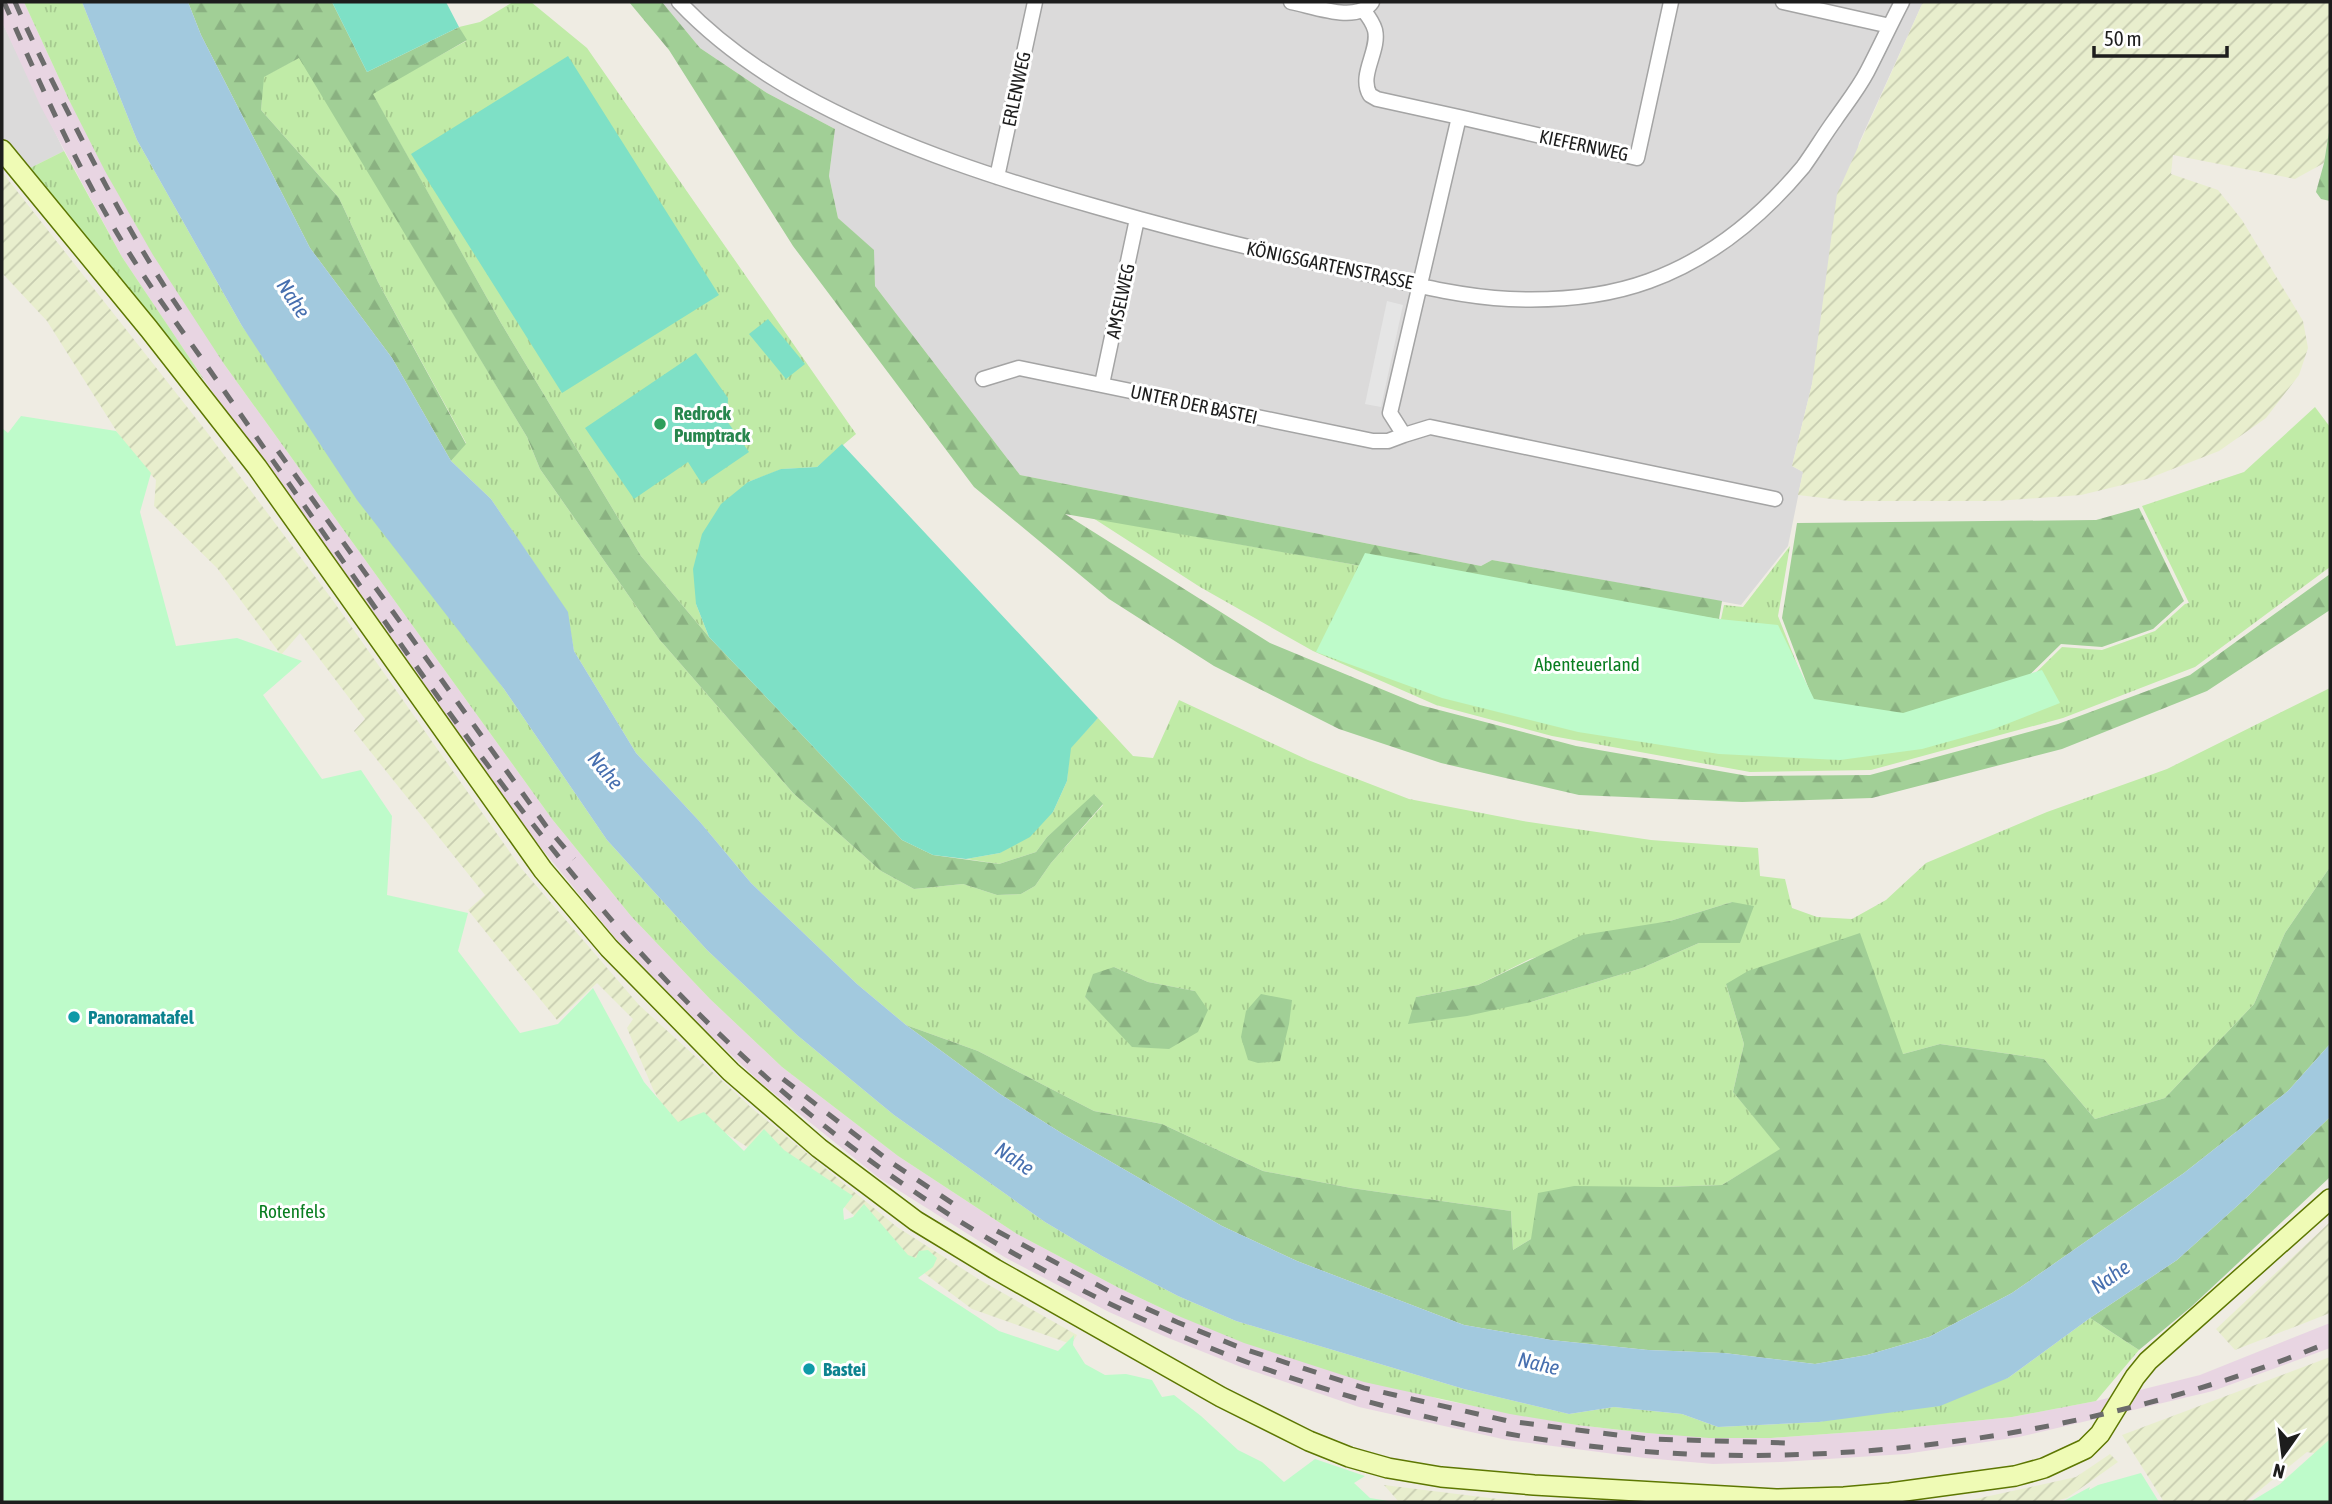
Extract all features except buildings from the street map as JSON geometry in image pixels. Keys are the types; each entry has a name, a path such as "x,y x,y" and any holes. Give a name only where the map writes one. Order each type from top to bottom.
{"main road":[{"path":"2,150 149,329 257,467 543,870 610,948 732,1072 818,1148 916,1221 995,1269 1209,1390 1310,1441 1349,1457 1388,1468 1441,1477 1666,1494 1776,1499 1844,1497 2015,1476 2044,1468 2085,1448 2100,1434 2148,1361 2330,1199"}],"street":[{"name":"KÖNIGSGARTENSTRASSE","path":"679,2 696,20 734,49 777,80 815,102 869,128 997,177 1220,241 1419,285 1507,299 1561,298 1605,293 1650,280 1695,260 1731,236 1766,207 1804,166 1865,76 1902,2"},
{"name":"ERLENWEG","path":"997,177 1035,2"},
{"path":"1291,2 1351,13 1368,6"},
{"name":"KIEFERNWEG","path":"1368,6 1375,29 1375,41 1366,81 1370,95 1377,99 1637,158 1671,2"},
{"path":"1786,2 1890,26"},
{"path":"1404,435 1391,413 1459,117"},
{"name":"AMSELWEG","path":"1102,384 1137,219"},
{"name":"UNTER DER BASTEI","path":"984,379 1019,368 1373,441 1388,441 1430,428 1775,499"}],"shaded area":[{"path":"2,2 24,2 70,102 224,364 552,819 631,916 710,999 782,1067 898,1156 1017,1234 1176,1315 1442,1400 1577,1425 1647,1433 1771,1438 2012,1417 2096,1401 2200,1375 2330,1323 2330,1348 2213,1391 2019,1437 1905,1454 1713,1464 1507,1440 1359,1407 1241,1367 1166,1337 1109,1312 1006,1258 879,1178 761,1083 690,1016 616,939 528,832 205,381 122,257 41,107 2,22"},
{"path":"662,2 1923,2 1859,143 1812,384 1792,466 1803,472 1788,546 1741,605 1492,560 1481,566 1020,475 875,286 873,250 838,218 829,176 835,129 767,93 700,48"},
{"path":"2,22 64,151 26,170 2,137"},
{"path":"1387,301 1403,305 1381,407 1365,404"}],"green space":[{"path":"24,2 82,2 137,140 242,326 504,689 607,840 707,950 797,1035 894,1115 1045,1222 1178,1296 1236,1321 1464,1389 1569,1414 1614,1407 1682,1414 1718,1427 1819,1422 2008,1378 2090,1318 2139,1350 2096,1401 2012,1417 1771,1438 1709,1438 1647,1433 1510,1414 1364,1382 1244,1343 1176,1315 1017,1234 898,1156 782,1067 710,999 631,916 552,819 224,364 153,255 105,171"},
{"path":"188,2 332,2 367,72 459,27 467,40 373,94 501,323 641,556 709,637 902,840 933,855 999,864 1036,852 1047,837 1094,794 1103,804 1051,863 1035,886 1021,894 997,895 963,884 914,889 881,871 793,793 659,639 540,469 527,437 299,58 264,77 261,110 339,198 378,282 466,444 451,461 392,358 310,248 201,35"},
{"path":"332,2 446,2 459,27 367,72"},
{"path":"513,2 531,2 587,48 856,434 817,467 782,469 748,482 696,604 709,637 641,556 501,323 372,93 466,41 459,27 480,22"},
{"path":"629,2 662,2 700,48 767,93 835,129 829,176 838,218 874,250 875,286 1020,475 1481,566 1492,560 1722,601 1719,619 1362,566 1065,514 1270,643 1420,705 1576,746 1748,776 1870,775 2058,724 2190,675 2330,574 2330,610 2207,691 2062,749 1872,798 1742,802 1579,795 1441,763 1339,729 1214,666 1109,599 974,487 793,246 669,50"},
{"path":"1923,2 2330,2 2330,126 2324,163 2295,179 2173,155 2171,174 2218,190 2242,220 2303,321 2308,348 2299,375 2266,418 2219,451 2147,479 2081,495 1996,501 1849,501 1798,495 1803,472 1792,466 1812,384 1837,194"},
{"path":"568,56 719,295 562,393 411,154"},
{"path":"300,57 527,437 540,469 659,639 793,793 881,871 914,889 963,884 997,895 1021,894 1035,886 1051,863 1103,805 1095,795 1047,837 1036,852 999,864 966,859 1000,853 1053,812 1067,781 1070,748 1098,718 1133,756 1153,758 1179,700 1308,760 1409,799 1523,821 1651,840 1758,848 1760,876 1785,879 1792,908 1817,917 1852,919 1886,900 1926,863 2047,812 2167,769 2330,688 2330,867 2285,933 2254,1004 2165,1098 2095,1119 2044,1059 1940,1044 1903,1054 1726,984 1744,1044 1733,1092 1781,1149 1722,1185 1663,1187 1531,1239 1513,1250 1511,1211 1351,1188 1263,1171 1162,1124 1094,1111 978,1051 906,1025 857,984 751,883 700,822 636,753 574,651 567,612 491,499 451,461 466,443 378,282 339,198 261,110 263,77","holes":["1732,902 1739,943 1699,943 1642,968 1531,1002 1416,997 1478,985 1530,959","1114,967 1148,982 1195,991 1109,1020 1085,997"]},
{"path":"2330,126 2330,201 2321,199 2316,192"},
{"path":"64,151 122,257 205,381 26,170"},
{"path":"2,172 206,431 334,602 521,868 639,1005 754,1110 897,1227 980,1280 1077,1335 1071,1344 972,1309 892,1249 785,1155 749,1148 716,1127 674,1127 653,1089 627,1028 633,1019 597,983 557,1020 468,910 485,895 354,731 365,719 300,633 281,655 217,568 154,506 156,480 129,451 47,321 2,273"},
{"path":"768,319 805,364 786,379 749,334"},
{"name":"Redrock Pumptrack","path":"696,353 728,398 727,421 749,452 702,484 688,462 634,499 585,428"},
{"path":"2315,407 2330,427 2330,567 2195,667 2063,718 1871,770 1750,772 1552,736 1436,705 1313,651 1200,587 1093,518 1362,566 1721,619 1724,605 1743,607 1790,546 1778,616 1815,710 2014,694 2062,647 2102,650 2155,631 2189,603 2142,506 2244,472"},
{"name":"Rotenfels","path":"21,416 116,431 151,473 140,512 176,646 237,638 302,661 263,695 322,779 361,770 392,816 387,895 468,913 458,951 520,1033 558,1024 593,988 644,1082 678,1122 704,1112 744,1151 764,1129 784,1150 853,1196 843,1209 844,1220 853,1217 864,1204 908,1255 916,1258 919,1251 928,1250 937,1258 933,1267 918,1278 999,1331 1058,1351 1074,1335 1073,1345 1085,1364 1105,1375 1126,1374 1152,1380 1162,1397 1174,1395 1238,1450 1262,1462 1284,1482 1315,1459 1365,1476 1354,1483 1370,1498 1395,1502 2,1502 2,428 8,433"},
{"path":"842,444 1098,718 1071,748 1067,781 1053,812 1030,837 1000,853 966,859 933,855 902,840 709,637 696,604 693,569 702,534 721,504 748,482 781,469 817,467"},
{"path":"2139,508 2184,601 2153,629 2102,647 2061,644 2013,691 1903,721 1816,708 1782,618 1797,523 2096,520"},
{"name":"Abenteuerland","path":"1365,553 1719,619 1778,625 1814,699 1903,713 2042,670 2060,703 1994,729 1922,749 1840,760 1719,754 1578,732 1442,698 1316,652"},
{"path":"2330,867 2330,1044 2288,1091 2184,1173 2012,1293 1929,1337 1867,1355 1815,1364 1724,1353 1648,1350 1551,1340 1464,1325 1297,1261 1222,1226 1063,1134 1000,1094 906,1025 978,1051 1094,1111 1162,1124 1263,1171 1351,1188 1511,1211 1513,1250 1531,1239 1538,1193 1574,1186 1722,1185 1780,1149 1733,1092 1744,1044 1726,984 1748,971 1860,933 1903,1054 1940,1044 2044,1059 2095,1119 2165,1098 2254,1004 2285,933"},
{"path":"1732,902 1754,906 1740,943 1699,943 1642,968 1531,1002 1467,1016 1408,1024 1416,997 1478,985 1582,935 1670,921"},
{"path":"1114,967 1148,982 1195,991 1208,1010 1198,1032 1169,1049 1132,1047 1085,997 1093,974"},
{"path":"1261,994 1292,1000 1280,1061 1258,1063 1248,1060 1241,1037 1246,1011"},
{"path":"2330,1117 2330,1177 2191,1307 2139,1350 2090,1318 2177,1260"},
{"path":"2330,1222 2330,1313 2235,1350 2216,1329"},
{"path":"2330,1357 2330,1451 2325,1455 2307,1452 2245,1502 2164,1502 2122,1435"},
{"path":"2330,1439 2330,1502 2250,1502 2280,1484"},
{"path":"2110,1454 2118,1462 2067,1498 2051,1502 1962,1502 2076,1477"},
{"path":"2141,1473 2159,1502 2062,1502 2090,1487 2089,1490"},
{"path":"1384,1485 1522,1502 1399,1502"}],"water":[{"name":"Nahe","path":"82,2 188,2 201,35 310,248 392,358 451,461 491,499 568,612 574,651 636,753 700,822 751,883 857,984 906,1025 1000,1094 1063,1134 1222,1226 1297,1261 1464,1325 1551,1340 1648,1350 1724,1353 1815,1364 1867,1355 1929,1337 2012,1293 2184,1173 2288,1091 2330,1044 2330,1117 2177,1260 2090,1318 2008,1378 1940,1406 1819,1422 1718,1427 1682,1414 1614,1407 1569,1414 1464,1389 1236,1321 1178,1296 1045,1222 894,1115 797,1035 707,950 607,840 504,689 357,500 242,326 137,140"}],"railway":[{"path":"4,2 83,172 140,270 435,693 536,829 645,958 704,1019 766,1077 865,1157 973,1229 1087,1293 1207,1347 1330,1391 1457,1424 1584,1445 1712,1455 1791,1455 1870,1451 1949,1442 2105,1414 2181,1394 2330,1342"},
{"path":"15,2 111,196 182,313"},
{"path":"278,451 546,826 574,859"},
{"path":"783,1079 892,1163 961,1209"},
{"path":"997,1231 1118,1296 1177,1322 1241,1348 1364,1388 1508,1421 1648,1439 1788,1443"}],"place":[{"name":"Redrock Pumptrack","path":"660,424"},
{"name":"Panoramatafel","path":"74,1017"},
{"name":"Bastei","path":"809,1369"}]}
